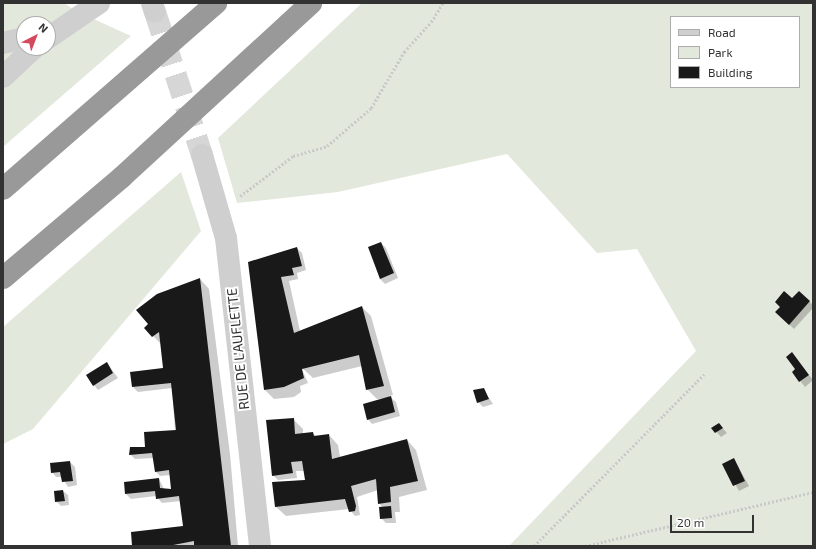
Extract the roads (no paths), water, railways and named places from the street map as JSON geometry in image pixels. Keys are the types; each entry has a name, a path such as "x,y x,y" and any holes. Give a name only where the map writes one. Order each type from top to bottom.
{"highway":[{"path":"3,189 216,3"},
{"path":"3,278 122,177 311,3"}],"street":[{"path":"58,27 100,3"},
{"path":"3,44 16,40"},
{"path":"3,77 25,56"},
{"name":"RUE DE L'AUFLETTE","path":"202,155 226,238 260,546"}],"tunnel":[{"path":"155,12 202,155"}]}
